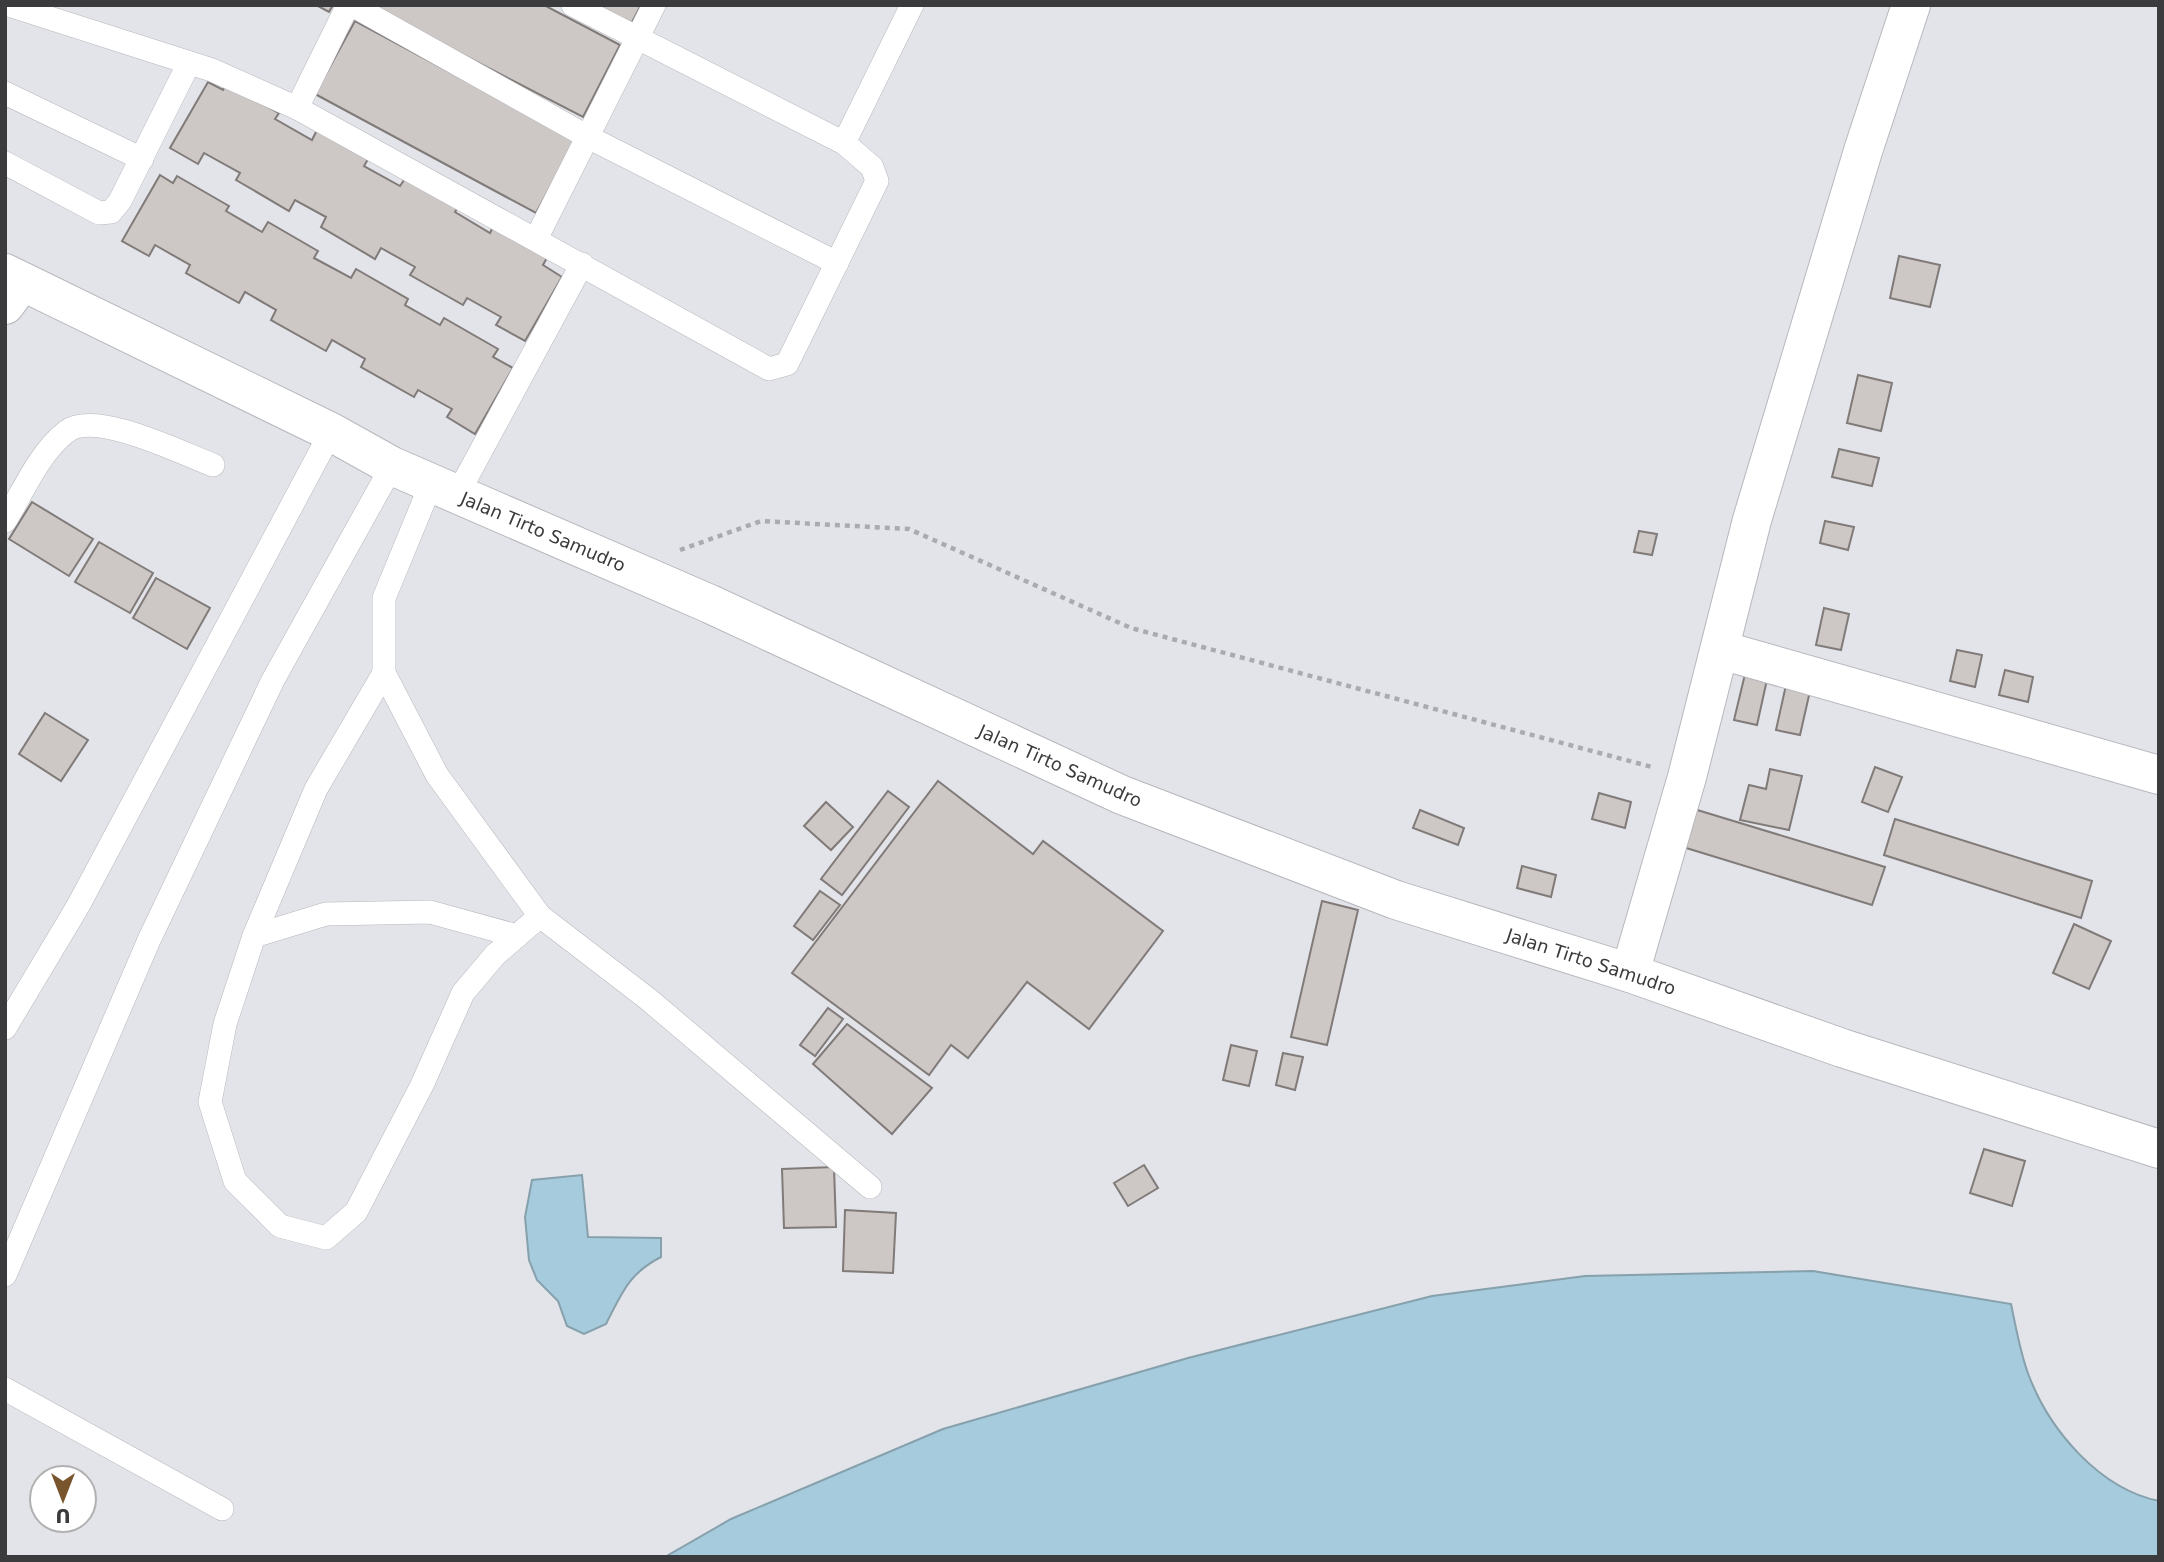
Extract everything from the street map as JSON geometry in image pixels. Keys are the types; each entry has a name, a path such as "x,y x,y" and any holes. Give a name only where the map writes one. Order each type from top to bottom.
{"street":[{"path":"1630,973 1721,650 1752,520 1863,151 1912,5"},
{"name":"Jalan Tirto Samudro","path":"11,287 331,432 392,466 444,490 635,571 1122,795 1396,900 1630,973 1842,1048 2159,1149"},
{"path":"1721,650 2159,775"}],"lane":[{"path":"9,5 189,63 297,108 769,369 788,364 877,181 872,167 844,143 573,5"},
{"path":"297,108 350,5 588,137 837,263"},
{"path":"536,239 654,5"},
{"path":"844,143 912,5"},
{"path":"5,163 99,213 111,212 120,201 142,159 189,63"},
{"path":"5,93 142,159"},
{"path":"582,264 444,490 384,598 384,673 437,775 540,916 648,999 870,1187"},
{"path":"5,521 46,453 67,431 85,425 113,428 213,465"},
{"path":"5,1028 78,906 331,432"},
{"path":"5,1275 149,940 256,717 392,466"},
{"path":"384,673 316,789 254,936 225,1024 210,1102 235,1181 280,1227 326,1238 356,1212 422,1085 463,993 495,955 540,916"},
{"path":"254,936 326,914 430,912 517,936"},
{"path":"5,1389 222,1509"}],"path":[{"path":"635,571 680,550 761,521 909,529 1131,628 1687,776"}],"water":[{"path":"582,1175 588,1237 661,1238 661,1257 633,1277 606,1324 584,1334 567,1326 558,1301 537,1280 529,1260 525,1217 532,1180"},
{"path":"1813,1271 2011,1304 2029,1376 2038,1397 2064,1437 2097,1471 2137,1494 2159,1501 2159,1557 665,1557 731,1519 943,1429 1188,1358 1432,1296 1585,1276"}],"building":[{"path":"316,5 333,5 329,12"},
{"path":"367,5 544,5 620,45 583,117"},
{"path":"595,5 641,5 631,24"},
{"path":"355,21 576,140 536,213 315,94"},
{"path":"208,82 223,90 226,84 279,113 275,119 312,140 317,130 368,159 364,166 400,186 406,177 458,207 455,212 490,233 494,225 548,256 543,265 562,277 525,341 496,325 501,317 467,298 463,305 410,275 415,267 381,248 375,259 321,227 326,217 295,200 289,211 236,180 240,173 204,153 198,164 170,148"},
{"path":"160,175 173,183 177,176 229,206 226,211 262,232 268,222 318,251 314,258 351,278 356,269 408,299 405,305 440,325 444,318 498,349 493,357 513,368 475,434 447,417 452,409 418,390 414,397 361,367 365,359 332,340 326,351 271,320 276,310 245,292 239,303 186,273 190,265 155,245 149,256 122,241"},
{"path":"1899,256 1940,265 1930,307 1890,298"},
{"path":"1858,375 1892,383 1881,431 1847,423"},
{"path":"1839,449 1879,458 1872,486 1832,477"},
{"path":"32,502 93,539 69,576 9,539"},
{"path":"1825,521 1854,527 1848,550 1820,543"},
{"path":"1639,531 1657,534 1652,555 1634,552"},
{"path":"99,542 153,573 130,613 75,582"},
{"path":"156,578 210,608 187,649 133,618"},
{"path":"1824,608 1849,614 1841,650 1816,645"},
{"path":"1957,650 1982,655 1975,687 1950,681"},
{"path":"1746,670 1768,675 1757,725 1734,720"},
{"path":"2005,670 2033,677 2028,702 1999,695"},
{"path":"1786,685 1810,691 1800,735 1776,730"},
{"path":"45,713 88,740 61,781 19,754"},
{"path":"1875,767 1902,777 1888,812 1862,802"},
{"path":"1770,769 1802,776 1789,830 1740,820 1749,785 1766,789"},
{"path":"938,781 1033,854 1043,841 1163,931 1089,1029 1027,982 968,1058 951,1045 929,1075 792,973"},
{"path":"888,791 909,807 842,895 821,879"},
{"path":"1599,793 1631,802 1625,828 1592,819"},
{"path":"826,802 853,827 831,850 804,826"},
{"path":"1694,809 1885,867 1872,905 1683,847"},
{"path":"1420,810 1464,828 1458,845 1413,828"},
{"path":"1895,819 2092,881 2081,918 1884,855"},
{"path":"1522,866 1556,875 1551,897 1517,888"},
{"path":"820,891 840,905 813,940 794,926"},
{"path":"1322,901 1358,910 1327,1045 1291,1037"},
{"path":"2074,924 2111,941 2089,989 2053,973"},
{"path":"828,1008 843,1019 815,1056 800,1045"},
{"path":"847,1024 932,1088 892,1134 813,1064"},
{"path":"1231,1045 1257,1051 1249,1086 1223,1080"},
{"path":"1283,1053 1303,1057 1295,1090 1276,1085"},
{"path":"1984,1149 2025,1161 2012,1206 1970,1193"},
{"path":"1144,1165 1158,1188 1128,1206 1114,1183"},
{"path":"834,1167 836,1227 784,1228 782,1169"},
{"path":"845,1210 896,1213 893,1273 843,1271"}]}
